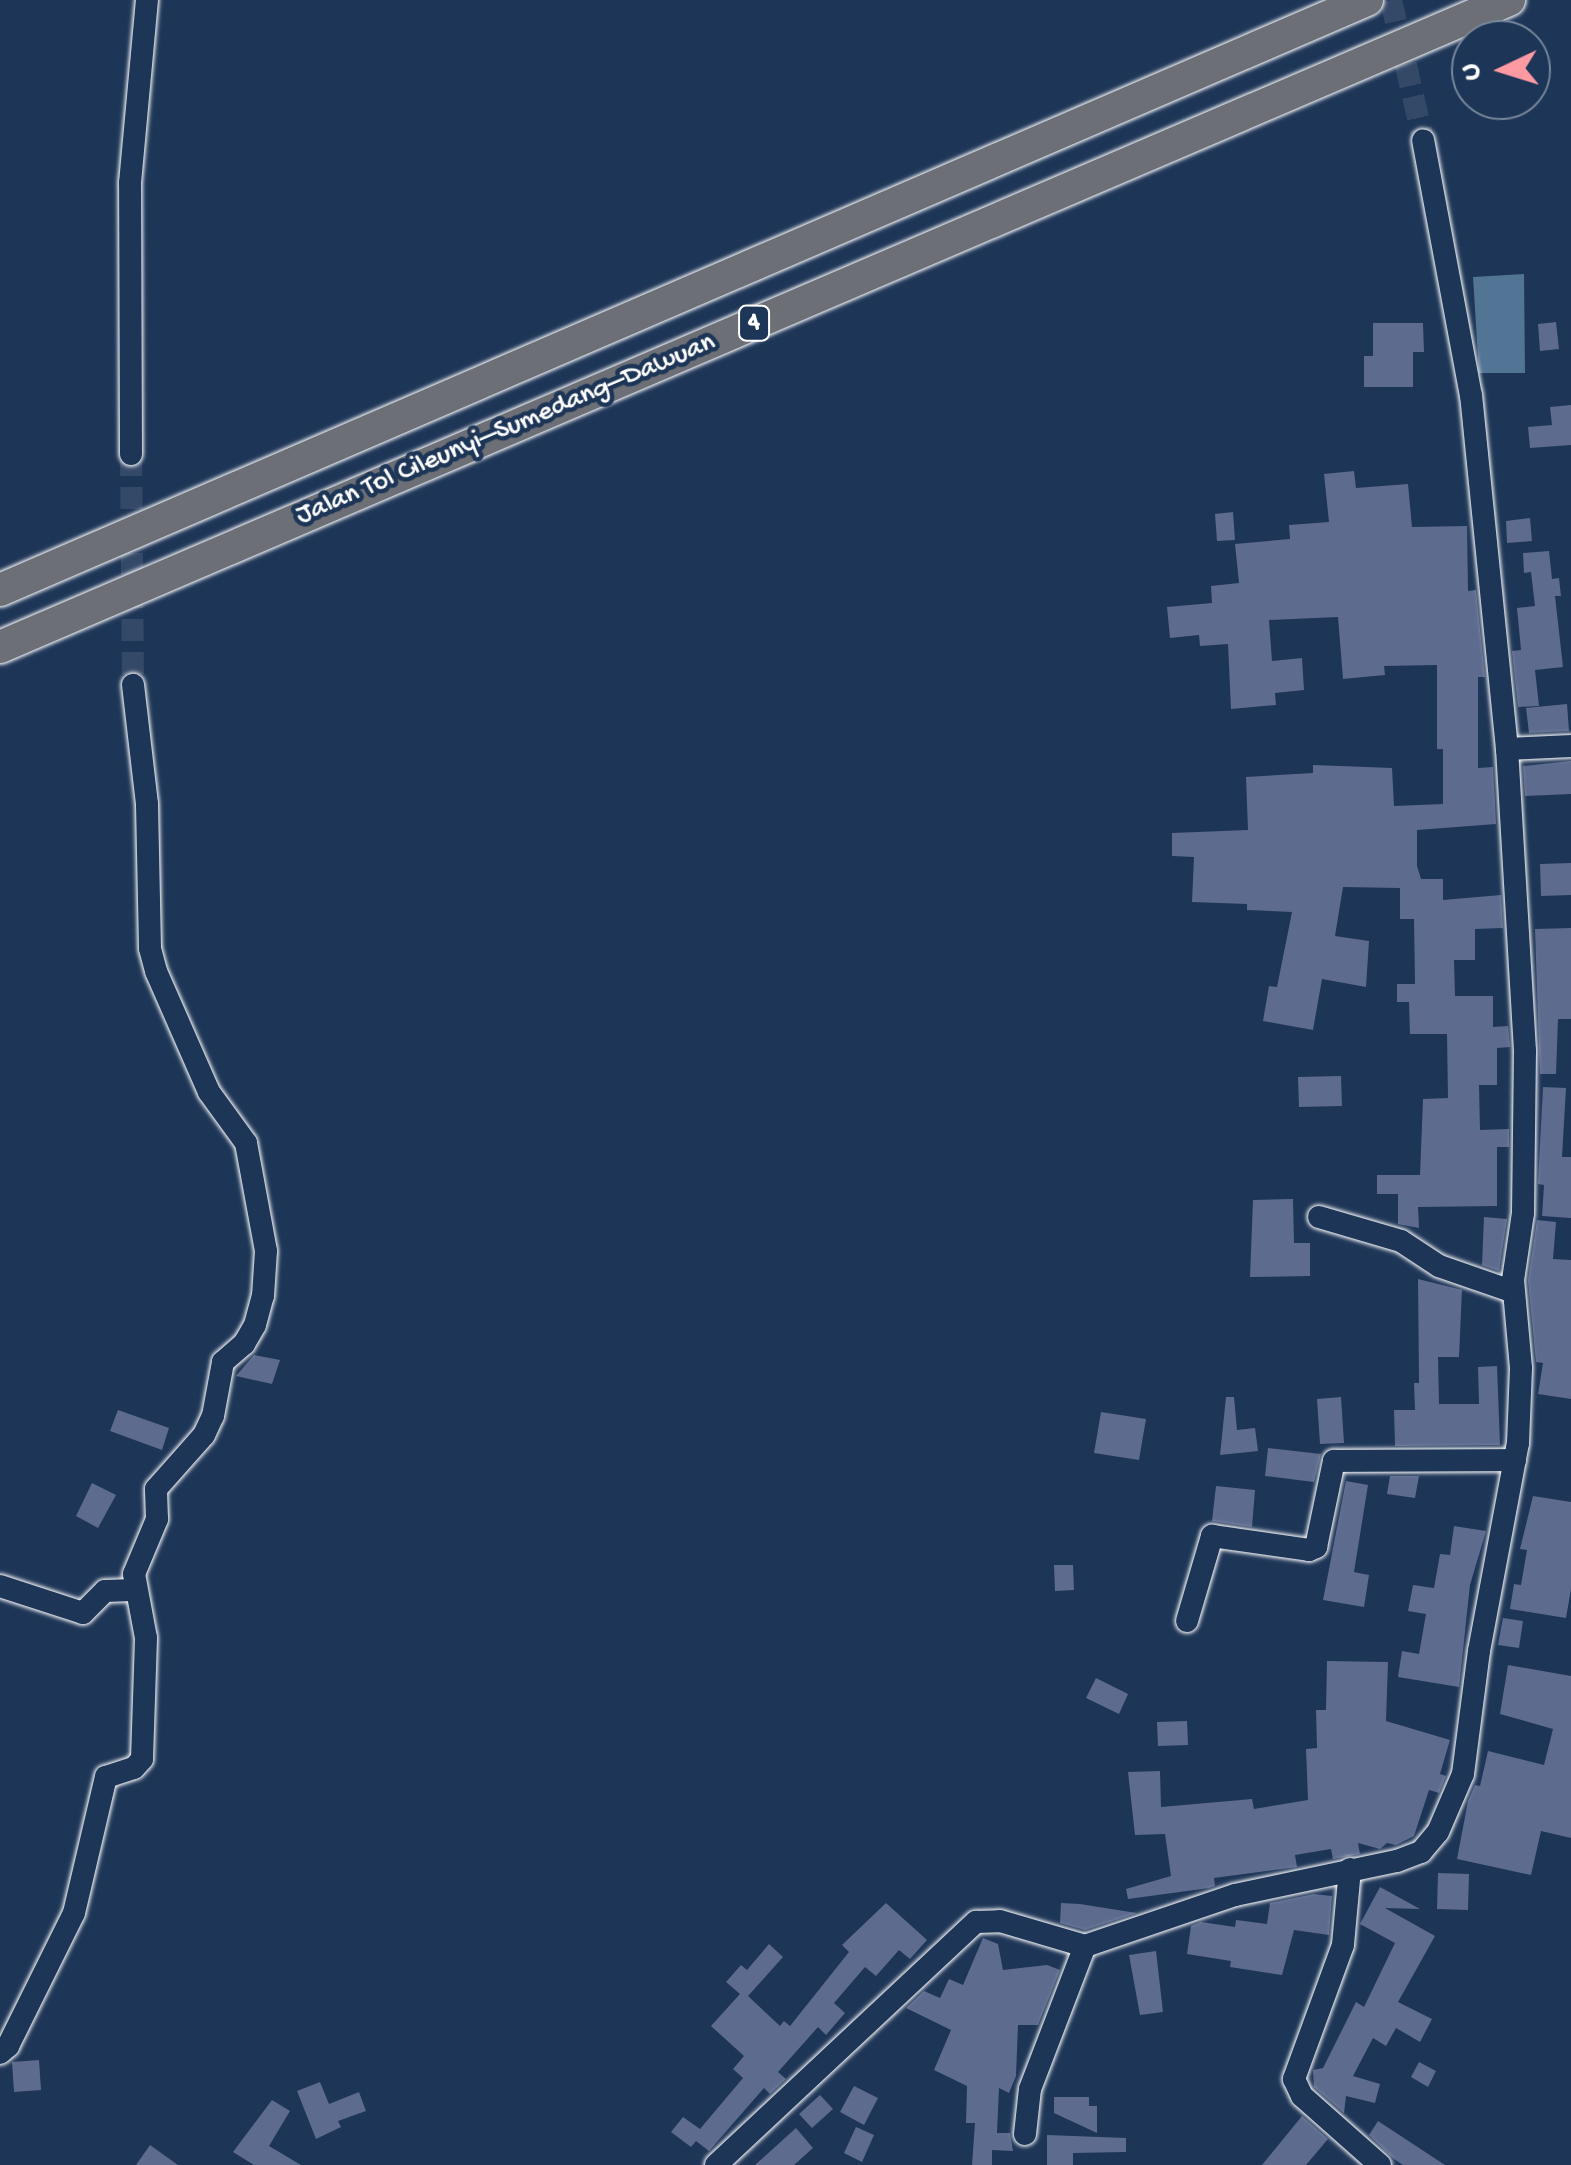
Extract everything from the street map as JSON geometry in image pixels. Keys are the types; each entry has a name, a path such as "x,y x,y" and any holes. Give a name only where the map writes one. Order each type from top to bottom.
{"highway":[{"name":"Jalan Tol Cileunyi–Sumedang–Dawuan","path":"0,590 1367,0"},
{"name":"Jalan Tol Cileunyi–Sumedang–Dawuan","path":"0,647 1509,0"}],"street":[{"path":"131,454 132,131 146,0"},
{"path":"716,2165 976,1922 1000,1922 1085,1946 1235,1895 1421,1852 1438,1832 1463,1774 1479,1651 1515,1460 1521,1368 1514,1292 1523,1213 1525,1051 1508,749 1470,396 1423,140"},
{"path":"0,2054 8,2046 74,1913 106,1778 140,1763 147,1711 146,1638 134,1590 138,1558 156,1519 156,1490 204,1435 213,1416 223,1362 244,1344 255,1325 266,1251 246,1142 209,1092 156,971 148,924 147,804 133,685"},
{"path":"1508,749 1571,746"},
{"path":"1319,1218 1402,1241 1439,1266 1514,1292"},
{"path":"1187,1620 1212,1536 1309,1550 1316,1547 1334,1461 1515,1460"},
{"path":"0,1586 83,1613 105,1590 134,1590"},
{"path":"1350,1869 1343,1946 1294,2078 1302,2096 1380,2165"},
{"path":"1025,2134 1030,2088 1085,1946"}],"water":[{"path":"1524,274 1525,373 1479,373 1473,277"}],"building":[{"path":"1556,322 1559,349 1540,351 1538,324"},
{"path":"1373,323 1423,323 1424,352 1413,352 1413,387 1364,387 1364,356 1373,356"},
{"path":"1571,405 1571,445 1530,448 1528,427 1552,425 1550,407"},
{"path":"1354,471 1356,488 1408,484 1412,527 1467,526 1468,591 1476,590 1485,677 1478,677 1478,768 1493,767 1496,824 1417,830 1417,866 1421,879 1443,879 1443,900 1501,895 1503,928 1475,929 1475,960 1454,960 1455,996 1493,996 1493,1027 1508,1026 1510,1047 1497,1048 1497,1085 1479,1085 1480,1130 1509,1129 1509,1147 1497,1147 1497,1206 1418,1207 1419,1228 1398,1224 1398,1194 1377,1194 1377,1175 1420,1175 1423,1099 1448,1098 1447,1034 1410,1034 1409,1002 1397,1002 1397,984 1415,984 1414,919 1400,919 1400,888 1343,887 1335,936 1369,941 1366,987 1322,979 1313,1030 1263,1021 1269,986 1277,987 1292,912 1247,910 1247,904 1192,902 1194,857 1172,856 1172,833 1248,830 1246,777 1313,773 1313,765 1392,768 1394,806 1443,804 1443,749 1437,749 1437,665 1384,666 1385,675 1343,679 1338,617 1269,620 1272,661 1302,658 1304,690 1275,693 1276,705 1231,709 1228,644 1200,646 1199,635 1170,638 1167,607 1212,603 1211,586 1239,583 1235,544 1290,539 1289,525 1329,522 1324,474"},
{"path":"1233,512 1235,540 1217,541 1215,514"},
{"path":"1530,518 1532,541 1507,543 1506,521"},
{"path":"1549,551 1552,579 1559,578 1561,596 1555,596 1563,667 1535,670 1539,706 1518,707 1512,651 1521,650 1517,608 1535,606 1531,572 1524,573 1523,553"},
{"path":"1567,704 1569,731 1529,733 1526,708"},
{"path":"1571,761 1571,794 1525,796 1523,766"},
{"path":"1571,863 1571,895 1541,896 1540,864"},
{"path":"1571,928 1571,1019 1558,1019 1556,1074 1540,1074 1535,929"},
{"path":"1341,1076 1342,1106 1299,1107 1298,1077"},
{"path":"1543,1087 1566,1088 1562,1157 1571,1157 1571,1218 1542,1216 1544,1185 1538,1184"},
{"path":"1293,1199 1294,1243 1310,1243 1310,1276 1250,1277 1253,1200"},
{"path":"1484,1217 1507,1219 1499,1271 1482,1265"},
{"path":"1537,1220 1556,1222 1553,1259 1571,1260 1571,1399 1538,1394 1543,1363 1536,1362 1528,1280"},
{"path":"1418,1279 1462,1290 1459,1357 1438,1357 1439,1404 1479,1404 1478,1367 1497,1366 1500,1445 1395,1446 1394,1410 1415,1410 1414,1383 1419,1383"},
{"path":"254,1355 280,1360 272,1384 236,1376"},
{"path":"1226,1397 1234,1397 1237,1430 1255,1428 1258,1451 1220,1455"},
{"path":"1341,1397 1344,1443 1320,1444 1317,1399"},
{"path":"118,1410 169,1428 162,1450 110,1431"},
{"path":"1101,1412 1146,1419 1139,1460 1094,1453"},
{"path":"1268,1448 1321,1454 1314,1482 1265,1476"},
{"path":"1390,1476 1419,1476 1415,1498 1387,1494"},
{"path":"1346,1481 1368,1485 1354,1572 1369,1575 1364,1607 1323,1600"},
{"path":"92,1483 116,1495 98,1528 76,1516"},
{"path":"1216,1486 1255,1490 1252,1527 1212,1521"},
{"path":"1533,1496 1571,1502 1571,1589 1566,1618 1510,1609 1514,1584 1521,1585 1527,1550 1520,1549"},
{"path":"1454,1526 1486,1531 1470,1585 1459,1687 1398,1677 1402,1651 1419,1654 1426,1614 1408,1611 1413,1585 1434,1588 1440,1554 1450,1555"},
{"path":"1054,1565 1073,1565 1074,1590 1055,1591"},
{"path":"1503,1618 1523,1621 1519,1648 1498,1645"},
{"path":"1327,1661 1388,1662 1386,1721 1450,1740 1440,1774 1446,1776 1439,1793 1429,1790 1414,1836 1396,1845 1387,1843 1380,1849 1358,1843 1360,1854 1333,1859 1331,1849 1295,1855 1297,1867 1214,1878 1215,1886 1209,1888 1128,1899 1126,1889 1171,1876 1165,1834 1135,1835 1128,1772 1160,1771 1161,1807 1252,1799 1254,1809 1308,1800 1306,1749 1317,1748 1316,1710 1326,1710"},
{"path":"1508,1665 1571,1676 1571,1838 1541,1831 1531,1875 1457,1859 1468,1801 1475,1785 1480,1786 1488,1751 1544,1765 1553,1729 1500,1714"},
{"path":"1096,1678 1128,1694 1119,1714 1086,1698"},
{"path":"1187,1721 1188,1745 1158,1746 1157,1722"},
{"path":"1438,1873 1469,1874 1468,1910 1437,1909"},
{"path":"1380,1887 1420,1909 1385,1908 1435,1936 1398,2002 1432,2019 1420,2042 1396,2028 1386,2046 1373,2038 1353,2076 1380,2084 1375,2103 1346,2096 1344,2113 1314,2087 1313,2070 1323,2068 1356,2002 1364,2007 1395,1943 1360,1924"},
{"path":"1314,1894 1332,1896 1329,1935 1294,1930 1282,1975 1230,1967 1231,1961 1187,1954 1191,1926 1201,1922 1235,1927 1236,1920 1267,1924 1270,1903"},
{"path":"886,1903 927,1940 910,1959 899,1950 876,1976 865,1967 834,2003 845,2013 826,2035 818,2027 778,2072 786,2079 770,2094 764,2088 709,2151 696,2141 691,2147 671,2132 683,2117 700,2129 743,2078 733,2069 744,2056 711,2026 740,1994 726,1982 741,1965 747,1970 769,1944 783,1957 748,1996 780,2026 784,2021 790,2026 849,1952 842,1945"},
{"path":"1061,1903 1137,1913 1085,1930 1060,1923"},
{"path":"983,1938 998,1944 1003,1970 1047,1965 1060,1970 1038,2025 1018,2025 1016,2076 1009,2093 999,2088 997,2133 1010,2133 1013,2151 992,2150 992,2165 972,2165 975,2123 966,2123 967,2086 934,2070 951,2030 906,2008 924,1991 940,1998 949,1979 963,1985"},
{"path":"1156,1951 1163,2012 1140,2015 1129,1955"},
{"path":"39,2060 41,2090 14,2092 12,2062"},
{"path":"1419,2062 1436,2071 1428,2087 1411,2077"},
{"path":"320,2082 329,2104 359,2092 366,2111 338,2121 341,2127 316,2139 297,2091"},
{"path":"854,2086 878,2098 864,2125 840,2112"},
{"path":"820,2095 833,2109 812,2128 799,2114"},
{"path":"1054,2097 1089,2097 1089,2106 1097,2106 1097,2133 1054,2113"},
{"path":"272,2100 290,2111 269,2146 301,2165 254,2165 233,2152"},
{"path":"1302,2116 1328,2139 1306,2165 1262,2165"},
{"path":"1378,2121 1445,2165 1403,2165 1369,2135"},
{"path":"856,2127 874,2135 862,2162 844,2153"},
{"path":"796,2128 813,2148 794,2165 755,2165"},
{"path":"1047,2135 1126,2138 1126,2152 1073,2153 1073,2165 1047,2165"},
{"path":"150,2145 178,2165 136,2165"}],"tunnel":[{"path":"1391,0 1423,140"},
{"path":"131,454 133,685"}]}
